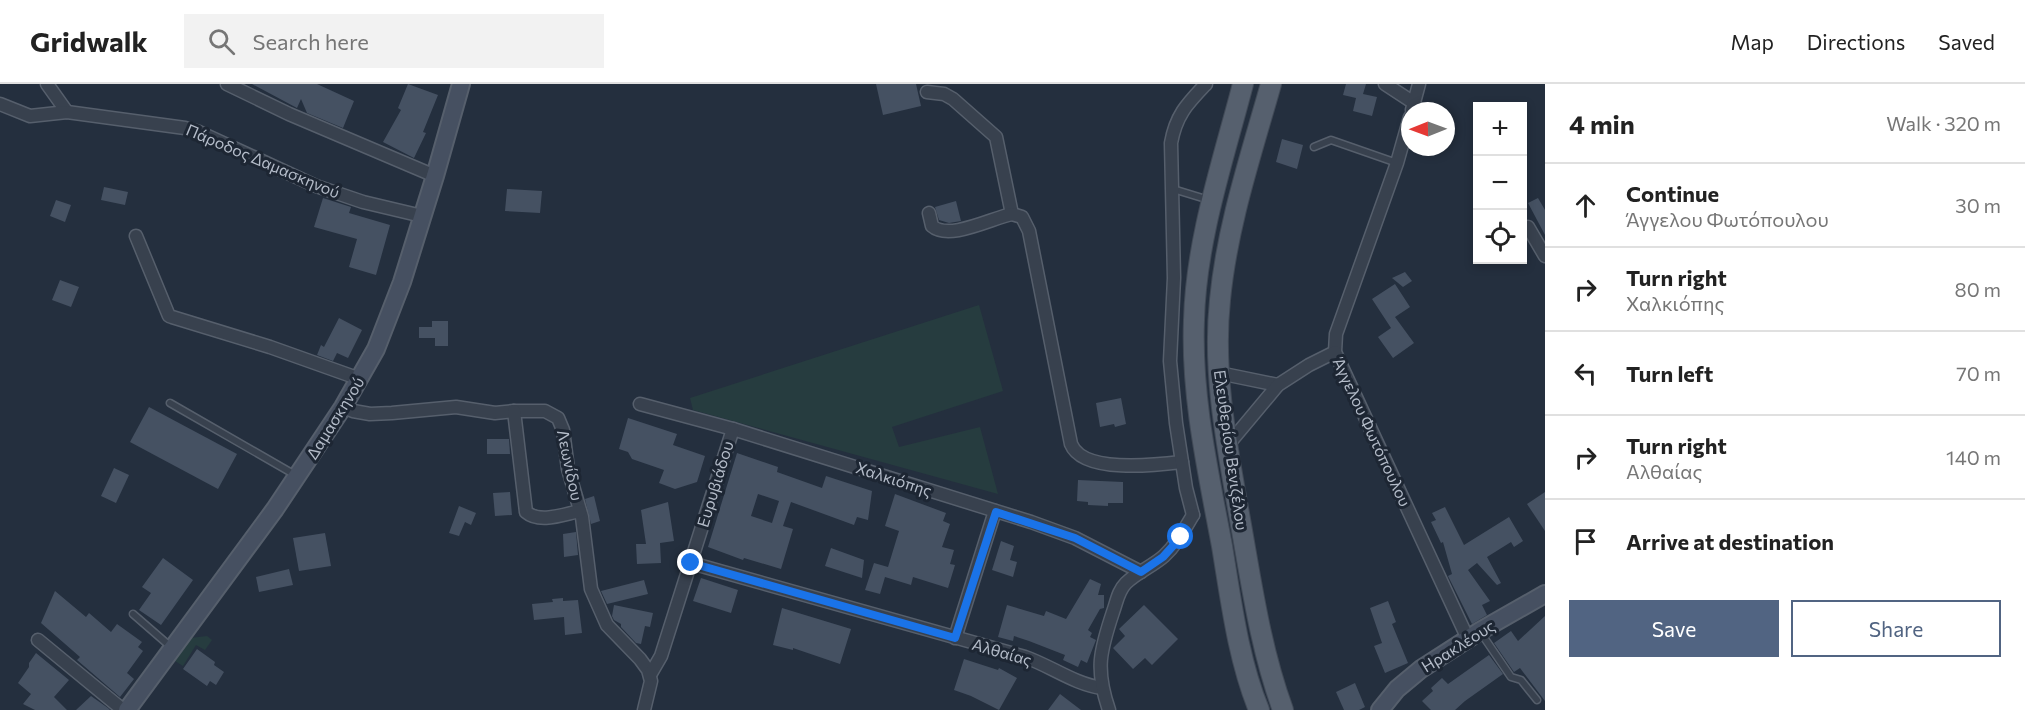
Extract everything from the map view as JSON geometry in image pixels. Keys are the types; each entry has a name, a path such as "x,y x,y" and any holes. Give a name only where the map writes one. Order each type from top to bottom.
{"main road":[{"name":"Δαμασκηνού","path":"125,710 256,537 343,407 376,350 423,216 461,84"},
{"name":"Ελευθερίου Βενιζέλου","path":"1243,84 1212,201 1197,279 1193,332 1198,404 1214,504 1240,641 1259,710"},
{"name":"Ελευθερίου Βενιζέλου","path":"1271,84 1228,244 1218,337 1219,373 1227,446 1262,638 1283,710"},
{"name":"Ηρακλέους","path":"1380,710 1407,680 1474,635 1545,594"}],"street":[{"path":"48,84 67,112"},
{"path":"227,84 337,135 435,176"},
{"path":"1193,515 1182,462 1170,361 1174,278 1171,143 1173,129 1183,109 1206,84"},
{"path":"1385,84 1407,102"},
{"path":"1414,102 1419,84"},
{"path":"927,92 944,94 952,99 996,137 1012,214"},
{"name":"Πάροδος Δαμασκηνού","path":"0,104 30,116 67,112 191,129 316,186 363,202 423,216"},
{"name":"Άγγελου Φωτόπουλου","path":"1401,149 1336,334 1335,352 1474,635"},
{"path":"929,213 934,228 946,231 969,227 1012,214 1022,217 1029,231 1074,451 1089,460 1110,464 1143,467 1182,462"},
{"path":"1527,228 1545,256"},
{"path":"136,236 169,316 270,347 360,379"},
{"path":"1227,446 1278,385 1309,364 1335,352"},
{"path":"1219,373 1278,385"},
{"name":"Χαλκιόπης","path":"640,404 733,429 1075,538 1141,572"},
{"name":"Λεωνίδου","path":"343,407 370,414 456,407 493,413 548,411 560,421 565,439 568,469 586,539 589,580 597,607 610,630 640,659 650,675"},
{"path":"514,411 526,512 533,518 545,518 580,511"},
{"name":"Ευρυβιάδου","path":"650,675 661,656 733,429"},
{"path":"1109,710 1102,688 1101,654 1118,594 1127,582 1163,557 1174,546 1193,515 1214,504"},
{"path":"955,638 996,512"},
{"name":"Αλθαίας","path":"691,563 1038,662 1082,684 1102,688"},
{"path":"38,640 125,710"},
{"path":"644,710 651,681 650,675"}],"lane":[{"path":"1314,147 1331,140 1397,163"},
{"path":"1173,189 1212,201"},
{"path":"170,403 298,476"},
{"path":"133,614 172,648"},
{"path":"1474,635 1511,677 1521,680 1537,700"}],"green space":[{"path":"979,305 1003,391 892,427 899,447 980,427 998,494 693,410 690,398"},
{"path":"207,636 212,640 205,650 196,645 183,666 175,661 190,638"}],"building":[{"path":"252,84 317,84 354,101 343,128 307,113 301,99 297,108"},
{"path":"408,84 438,95 423,132 426,133 414,158 383,142 401,110 398,108"},
{"path":"876,84 916,84 921,106 883,115"},
{"path":"1346,84 1366,84 1363,94 1377,97 1372,116 1353,111 1356,98 1343,95"},
{"path":"1282,139 1303,145 1297,169 1276,162"},
{"path":"104,187 128,192 125,205 101,200"},
{"path":"507,189 542,191 540,213 505,211"},
{"path":"323,198 351,207 349,213 390,225 376,275 349,267 357,239 314,227"},
{"path":"1538,198 1545,210 1545,235 1528,203"},
{"path":"56,200 71,205 65,222 50,216"},
{"path":"956,201 961,221 949,223 939,220 935,207"},
{"path":"1405,272 1412,281 1403,287 1392,278"},
{"path":"60,280 79,287 71,307 52,300"},
{"path":"1395,284 1410,307 1395,317 1414,343 1393,358 1378,337 1391,328 1372,299"},
{"path":"339,318 362,330 348,358 337,353 333,361 317,355 321,345 324,347"},
{"path":"432,321 448,321 448,346 435,346 435,338 419,338 419,327 432,327"},
{"path":"1121,398 1126,424 1100,427 1096,403"},
{"path":"149,407 237,454 218,489 130,442"},
{"path":"628,418 677,434 673,445 705,456 697,482 675,489 659,483 664,470 632,459 628,452 619,449"},
{"path":"487,439 509,439 510,454 487,454"},
{"path":"737,453 778,467 777,472 822,488 826,476 872,491 868,520 857,517 854,525 791,502 783,526 793,529 781,569 744,558 743,560 708,547","holes":["758,494 779,501 772,523 751,516"]},
{"path":"114,468 129,475 116,503 101,496"},
{"path":"1078,480 1123,482 1123,503 1108,503 1108,506 1088,505 1088,502 1077,501"},
{"path":"510,492 512,515 495,516 493,493"},
{"path":"1545,492 1545,531 1527,504"},
{"path":"895,494 946,513 943,521 950,524 942,547 954,550 950,564 955,565 948,588 913,577 911,585 885,577 880,594 865,590 874,563 888,567 899,531 885,526"},
{"path":"594,496 600,521 591,524 585,499"},
{"path":"668,502 674,541 660,543 661,563 637,564 636,544 646,544 641,510"},
{"path":"459,506 476,513 471,525 465,522 459,536 449,533"},
{"path":"1445,507 1464,545 1509,517 1523,541 1514,547 1511,542 1487,557 1501,583 1497,585 1477,563 1468,570 1490,601 1482,605 1487,615 1472,624 1448,576 1452,574 1443,542 1441,543 1431,522 1436,520 1432,513"},
{"path":"576,532 578,555 564,557 563,534"},
{"path":"325,533 331,566 299,571 293,538"},
{"path":"1001,541 1014,546 1010,560 1017,562 1013,577 992,570"},
{"path":"831,548 864,560 862,578 825,566"},
{"path":"163,558 193,580 161,625 139,610 151,593 142,587"},
{"path":"289,569 293,585 259,592 256,577"},
{"path":"701,578 738,590 731,613 693,601"},
{"path":"1090,579 1101,584 1098,595 1104,595 1104,608 1100,609 1088,630 1092,633 1090,637 1096,640 1087,663 1081,660 1078,667 1063,660 1065,655 1029,641 1014,636 1013,641 998,637 1007,605 1044,616 1046,611 1066,619"},
{"path":"644,580 648,594 607,604 601,591"},
{"path":"55,591 86,617 89,613 111,632 117,624 142,642 138,647 143,651 127,673 134,679 120,697 77,660 80,657 41,623"},
{"path":"563,598 563,601 578,600 582,633 565,635 564,617 534,620 532,604 553,602 552,599"},
{"path":"1388,601 1396,622 1392,624 1408,663 1385,673 1374,646 1382,643 1370,608"},
{"path":"614,605 653,613 650,627 645,626 641,644 636,643 621,627 621,624 614,620 612,616"},
{"path":"1144,605 1178,639 1152,665 1145,658 1133,669 1113,648 1125,636 1119,629"},
{"path":"782,608 851,629 840,664 793,648 793,650 773,645"},
{"path":"1545,616 1545,701 1520,668 1514,672 1494,643 1511,631 1518,641"},
{"path":"197,649 224,672 216,685 210,681 207,686 183,669"},
{"path":"36,653 69,680 54,697 67,710 35,710 23,704 31,694 18,683"},
{"path":"1489,655 1503,674 1455,710 1431,710 1422,701 1442,678 1448,684"},
{"path":"964,659 998,670 999,668 1017,678 999,710 954,690"},
{"path":"1355,683 1365,707 1359,710 1344,710 1336,692"},
{"path":"1060,694 1081,710 1048,710"},
{"path":"91,696 108,708 110,710 76,710"}],"route":[{"path":"691,563 955,638 996,512 1075,538 1141,572 1163,557 1181,537"}]}
